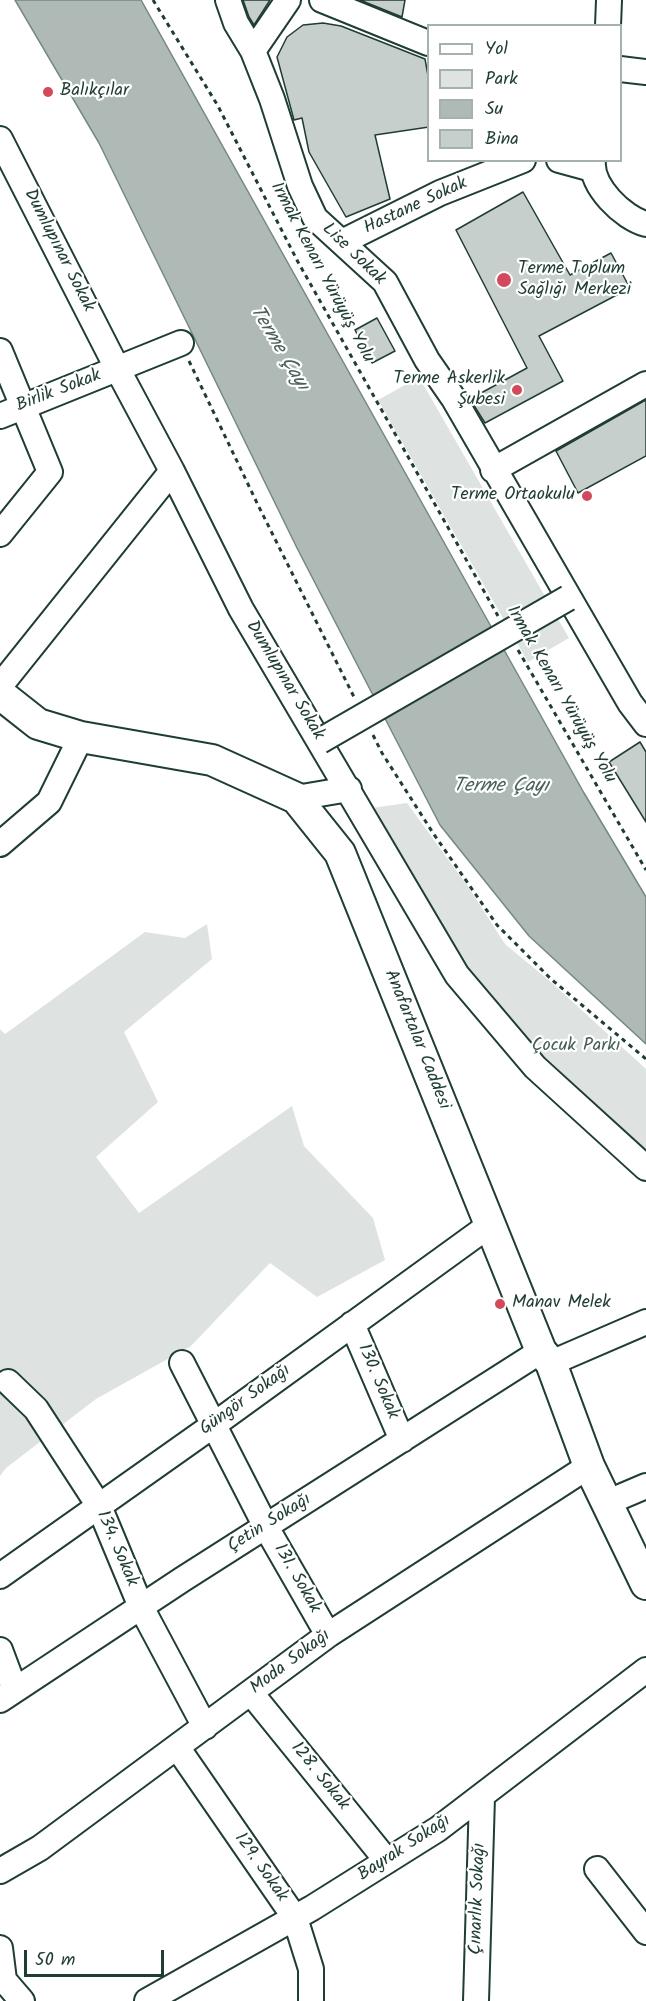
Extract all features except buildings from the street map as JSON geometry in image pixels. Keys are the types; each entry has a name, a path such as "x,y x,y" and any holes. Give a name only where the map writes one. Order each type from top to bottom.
{"main road":[{"name":"Anafartalar Caddesi","path":"0,694 38,724 81,737 212,760 296,798 340,853 589,1466 646,1584"}],"street":[{"name":"Lise Sokak","path":"228,0 236,23 253,51 272,99 300,186 315,218 385,282 422,351 454,399 493,470 630,703 646,724"},
{"path":"253,51 288,0"},
{"path":"322,0 427,42"},
{"path":"608,24 609,0"},
{"path":"622,69 646,72"},
{"name":"Dumlupınar Sokak","path":"0,139 172,471 240,609 349,789 457,975 535,1067 646,1168"},
{"name":"Hastane Sokak","path":"342,242 440,193 519,162"},
{"path":"573,162 593,165 600,191 643,228"},
{"path":"118,370 181,343"},
{"path":"0,351 50,472 0,534"},
{"name":"Birlik Sokak","path":"0,416 23,405 118,370"},
{"path":"493,470 646,384"},
{"path":"0,686 172,471"},
{"path":"320,741 568,598"},
{"path":"0,844 49,802 81,737"},
{"path":"296,798 349,789"},
{"name":"Güngör Sokağı","path":"0,1576 491,1224"},
{"name":"Çetin Sokağı","path":"8,1695 402,1440 546,1357 646,1322"},
{"name":"130. Sokak","path":"352,1324 402,1440"},
{"name":"131. Sokak","path":"182,1363 266,1527 328,1635"},
{"name":"134. Sokak","path":"8,1382 36,1409 99,1506 141,1607 205,1727"},
{"name":"Moda Sokağı","path":"0,1871 40,1848 328,1635 589,1466"},
{"path":"606,1503 646,1486"},
{"path":"0,1650 8,1695"},
{"name":"Bayrak Sokağı","path":"147,2001 294,1918 438,1829 646,1670"},
{"name":"128. Sokak","path":"250,1693 387,1861"},
{"name":"129. Sokak","path":"177,1748 294,1918 311,1969 310,2001"},
{"name":"Çınarlık Sokağı","path":"476,2001 482,1797"},
{"path":"597,1869 646,1932"},
{"path":"0,1948 4,1980 22,2001"}],"path":[{"name":"Irmak Kenarı Yürüyüş Yolu","path":"153,0 218,106 298,262 499,618"},
{"name":"Irmak Kenarı Yürüyüş Yolu","path":"516,647 646,870"}],"green space":[{"path":"419,377 569,638 528,662 378,400"},
{"name":"Çocuk Parkı","path":"407,803 469,888 505,944 552,983 646,1069 646,1157 510,1030 351,811"},
{"path":"207,924 212,959 124,1032 158,1102 96,1157 139,1213 292,1106 304,1146 373,1218 385,1260 317,1297 270,1263 191,1346 96,1399 6,1468 0,1476 0,1029 5,1034 145,932 185,938"}],"water":[{"name":"Terme Çayı","path":"15,0 141,0 584,793 646,897 646,1044 529,936 440,825 297,548 99,143"}],"place":[{"name":"Balıkçılar","path":"48,92"},
{"name":"Terme Toplum Sağlığı Merkezi","path":"504,280"},
{"name":"Terme Askerlik Şubesi","path":"517,390"},
{"name":"Terme Ortaokulu","path":"587,496"},
{"name":"Manav Melek","path":"500,1304"}]}
